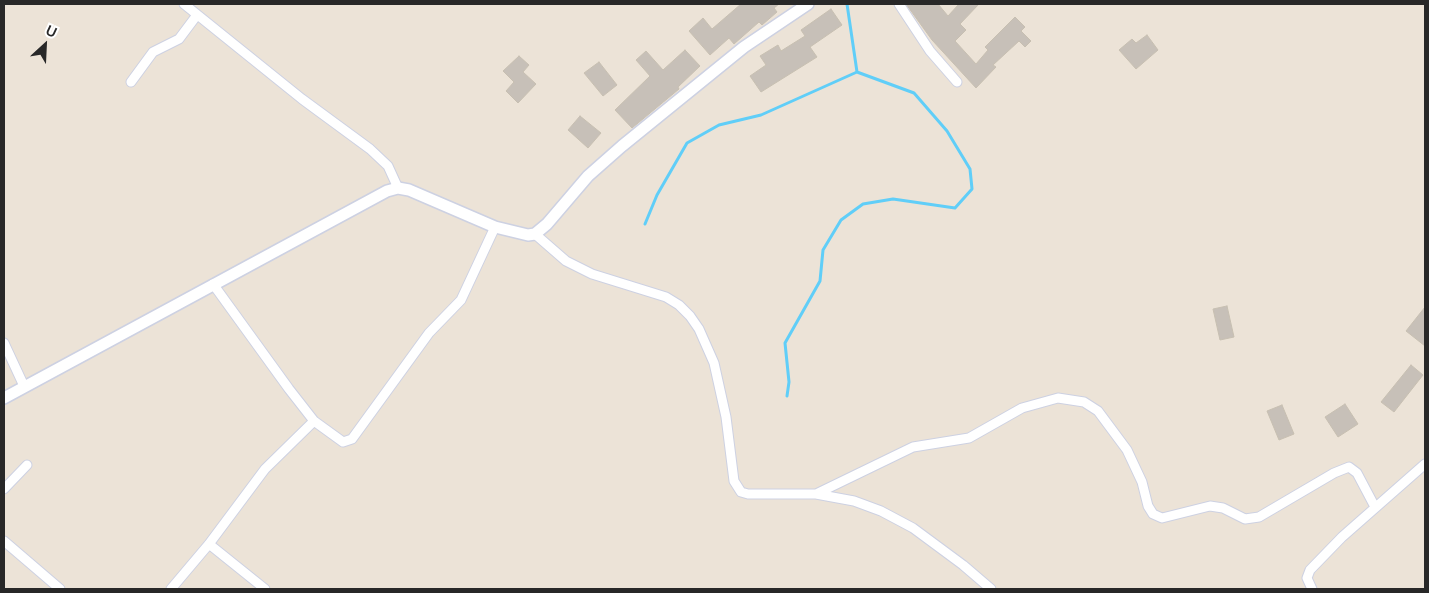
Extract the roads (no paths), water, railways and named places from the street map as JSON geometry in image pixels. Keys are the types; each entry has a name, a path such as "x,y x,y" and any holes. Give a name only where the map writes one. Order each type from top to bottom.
{"street":[{"path":"184,4 302,99 370,149 388,166 398,188"},
{"path":"4,398 387,190 398,188 409,190 495,227 528,235 535,234 547,224 588,176 638,133 744,47 808,4"},
{"path":"899,4 930,51 957,82"},
{"path":"131,82 153,52 179,39 197,16"},
{"path":"213,284 314,421 343,442 352,439 430,333 461,300 495,227"},
{"path":"535,234 575,266 592,274 666,297 679,305 690,316 699,330 714,363 726,417 736,487 748,494 816,494 854,500 881,510 913,528 963,565 990,589"},
{"path":"4,343 24,386"},
{"path":"816,494 913,447 969,438 1022,408 1058,398 1084,402 1098,411 1127,450 1142,482 1148,506 1153,514 1162,518 1210,506 1223,508 1245,519 1259,517 1334,473 1350,467 1357,473 1375,507"},
{"path":"171,589 209,544 265,469 314,421"},
{"path":"1312,589 1307,578 1310,570 1375,507 1425,464"},
{"path":"4,488 27,465"},
{"path":"4,540 60,589"},
{"path":"209,544 264,589"}],"waterway":[{"path":"645,224 657,195 687,143 719,125 761,115 857,72 847,4"},
{"path":"787,396 789,382 785,343 820,281 823,250 841,220 863,204 893,199 955,208 972,189 970,169 947,131 914,93 857,72"}]}
